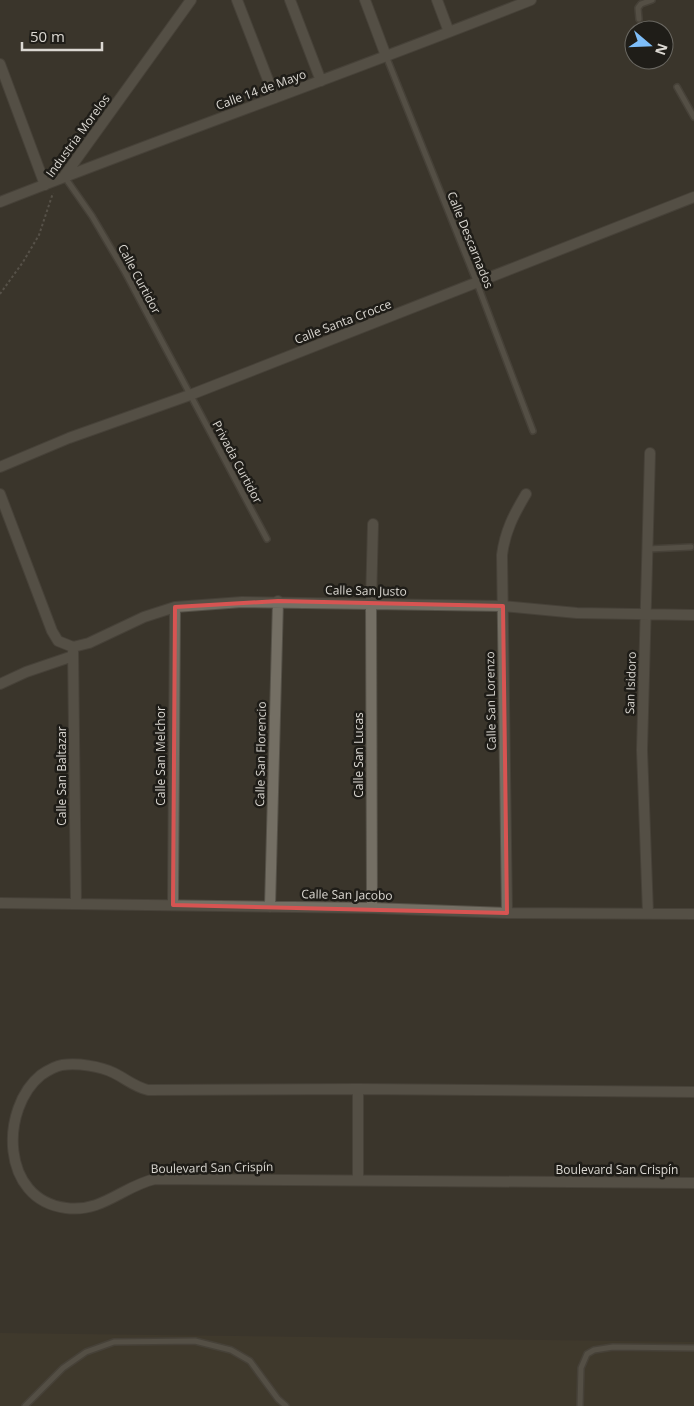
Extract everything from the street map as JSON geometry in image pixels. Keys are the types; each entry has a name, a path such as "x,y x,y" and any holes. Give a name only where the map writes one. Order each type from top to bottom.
{"street":[{"name":"Industria Morelos","path":"64,176 191,0"},
{"path":"238,0 275,98"},
{"path":"290,0 321,81"},
{"path":"366,0 386,56"},
{"path":"437,0 449,32"},
{"name":"Calle 14 de Mayo","path":"0,202 64,176 449,32 510,4 531,0"},
{"path":"0,64 45,184"},
{"name":"Calle Santa Crocce","path":"0,466 69,438 190,395 694,197"},
{"name":"San Isidoro","path":"648,913 642,750 650,453"},
{"path":"0,494 52,631 58,641 74,652"},
{"name":"Calle San Lorenzo","path":"507,913 503,606 504,543 509,524 526,494"},
{"name":"Calle San Lucas","path":"372,908 371,603 373,524"},
{"name":"Calle San Justo","path":"0,684 74,652 144,617 175,607 278,601 503,606 577,613 694,615"},
{"name":"Calle San Florencio","path":"270,907 278,601"},
{"name":"Calle San Melchor","path":"173,906 175,607"},
{"name":"Calle San Baltazar","path":"74,652 76,904"},
{"name":"Calle San Jacobo","path":"0,903 372,908 507,913 694,914"},
{"name":"Boulevard San Crispín","path":"694,1092 358,1089 148,1090 132,1085 114,1073 88,1065 61,1065 31,1081 18,1094 10,1112 6,1140 7,1155 14,1174 26,1191 48,1205 68,1209 86,1208 103,1203 141,1182 155,1179 694,1182"},
{"path":"358,1089 358,1180"}],"lane":[{"path":"639,19 638,8 641,4 652,0"},
{"name":"Calle Descarnados","path":"386,56 477,283 533,431"},
{"path":"677,86 694,117"},
{"name":"Calle Curtidor","path":"64,176 87,209 116,257 190,395"},
{"name":"Privada Curtidor","path":"190,395 267,539"},
{"path":"647,549 692,547"},
{"path":"25,1406 63,1368 86,1352 114,1342 195,1341 231,1350 250,1361 278,1399 286,1406"},
{"path":"580,1406 581,1368 588,1354 594,1350 613,1347 694,1348"}],"path":[{"name":"Industria Morelos","path":"0,294 23,262 39,235 54,192"}],"highlighted area":[{"path":"278,601 503,606 507,913 173,905 175,607"}],"shaded area":[{"path":"0,1333 694,1342 694,1406 0,1406"}]}
